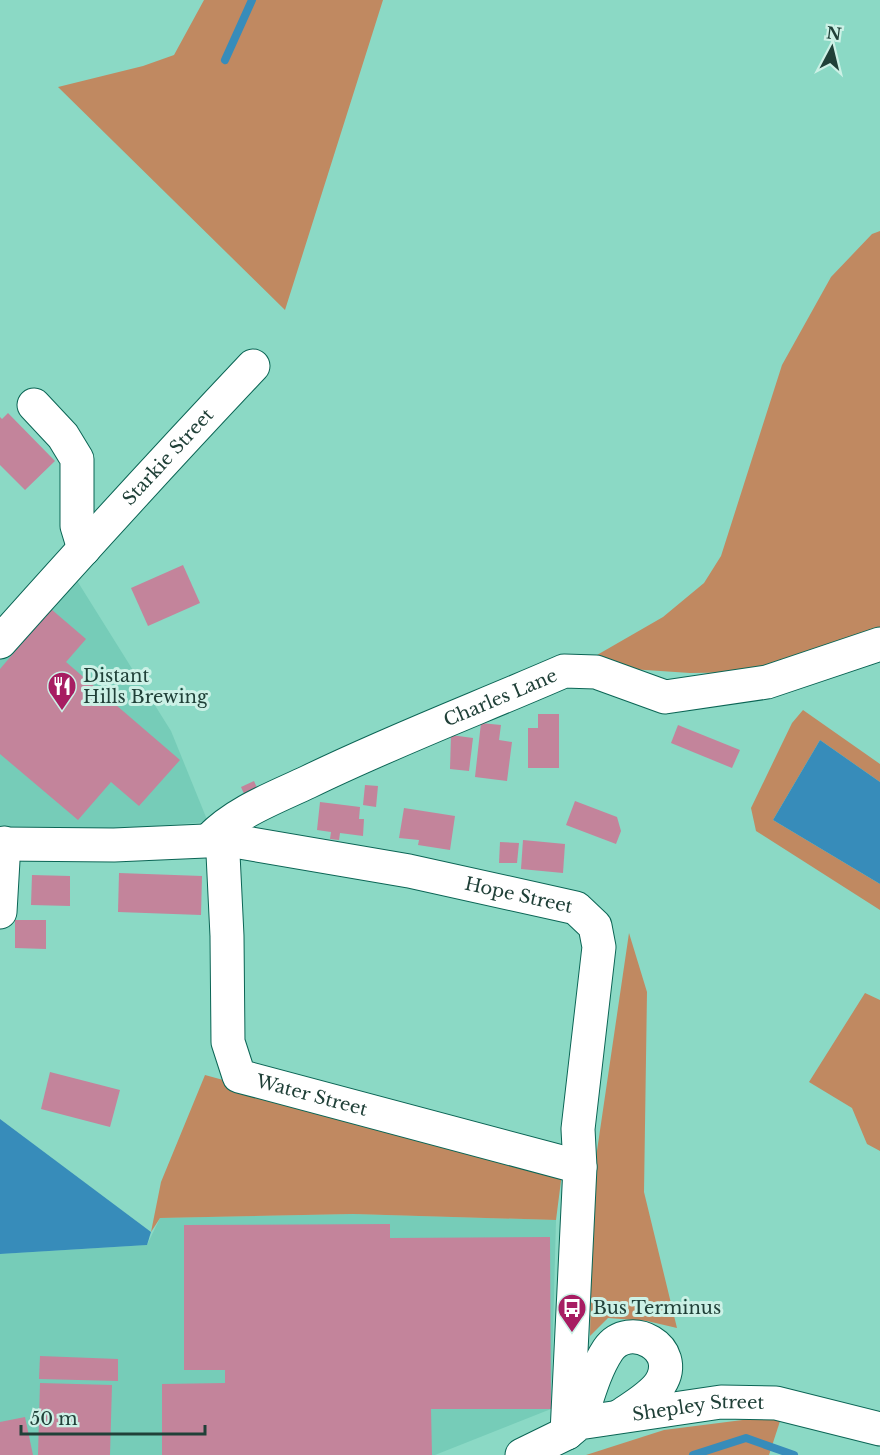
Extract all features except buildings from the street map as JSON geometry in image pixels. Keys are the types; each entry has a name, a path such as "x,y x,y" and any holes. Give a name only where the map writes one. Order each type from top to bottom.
{"street":[{"name":"Starkie Street","path":"0,642 253,366"},
{"path":"34,405 63,436 77,459 77,526 84,549"},
{"name":"Charles Lane","path":"219,839 222,827 257,806 360,757 564,671 596,672 664,697 767,682 880,644"},
{"name":"Hope Street","path":"2,844 114,845 219,839 409,871 576,908 595,926 599,948 578,1129 580,1167 573,1428"},
{"name":"Water Street","path":"219,839 223,854 227,936 228,1042 239,1076 580,1167"},
{"path":"0,912 2,844"},
{"path":"573,1428 609,1349 619,1339 631,1336 646,1339 659,1346 666,1359 665,1371 660,1385 620,1416"},
{"name":"Shepley Street","path":"522,1455 573,1428 620,1416 721,1402 776,1403 880,1429"}],"shaded area":[{"path":"204,0 383,0 285,310 58,87 143,66 174,55"},
{"path":"880,231 880,635 765,672 690,673 601,667 597,655 663,617 704,583 721,556 782,365 831,277 872,234"},
{"path":"71,571 171,731 208,822 73,832 0,833 0,650"},
{"path":"803,710 880,764 880,782 820,740 773,820 880,884 880,910 756,831 751,808 792,723"},
{"path":"820,740 880,782 880,884 773,820"},
{"path":"629,933 647,992 644,1192 677,1328 647,1321 608,1318 590,1336 593,1178"},
{"path":"865,993 880,1000 880,1151 867,1144 852,1108 809,1082"},
{"path":"205,1075 562,1173 556,1220 353,1214 160,1218 151,1232 161,1182"},
{"path":"0,1119 151,1232 147,1245 0,1254"},
{"path":"353,1214 556,1220 551,1409 435,1455 0,1455 0,1254 147,1245 160,1218"},
{"path":"782,1415 769,1455 586,1455 664,1430"}],"waterway":[{"path":"225,60 252,0"},
{"path":"693,1455 746,1438 794,1455"}],"place":[{"name":"Distant Hills Brewing","path":"62,712"},
{"name":"Bus Terminus","path":"572,1334"}]}
